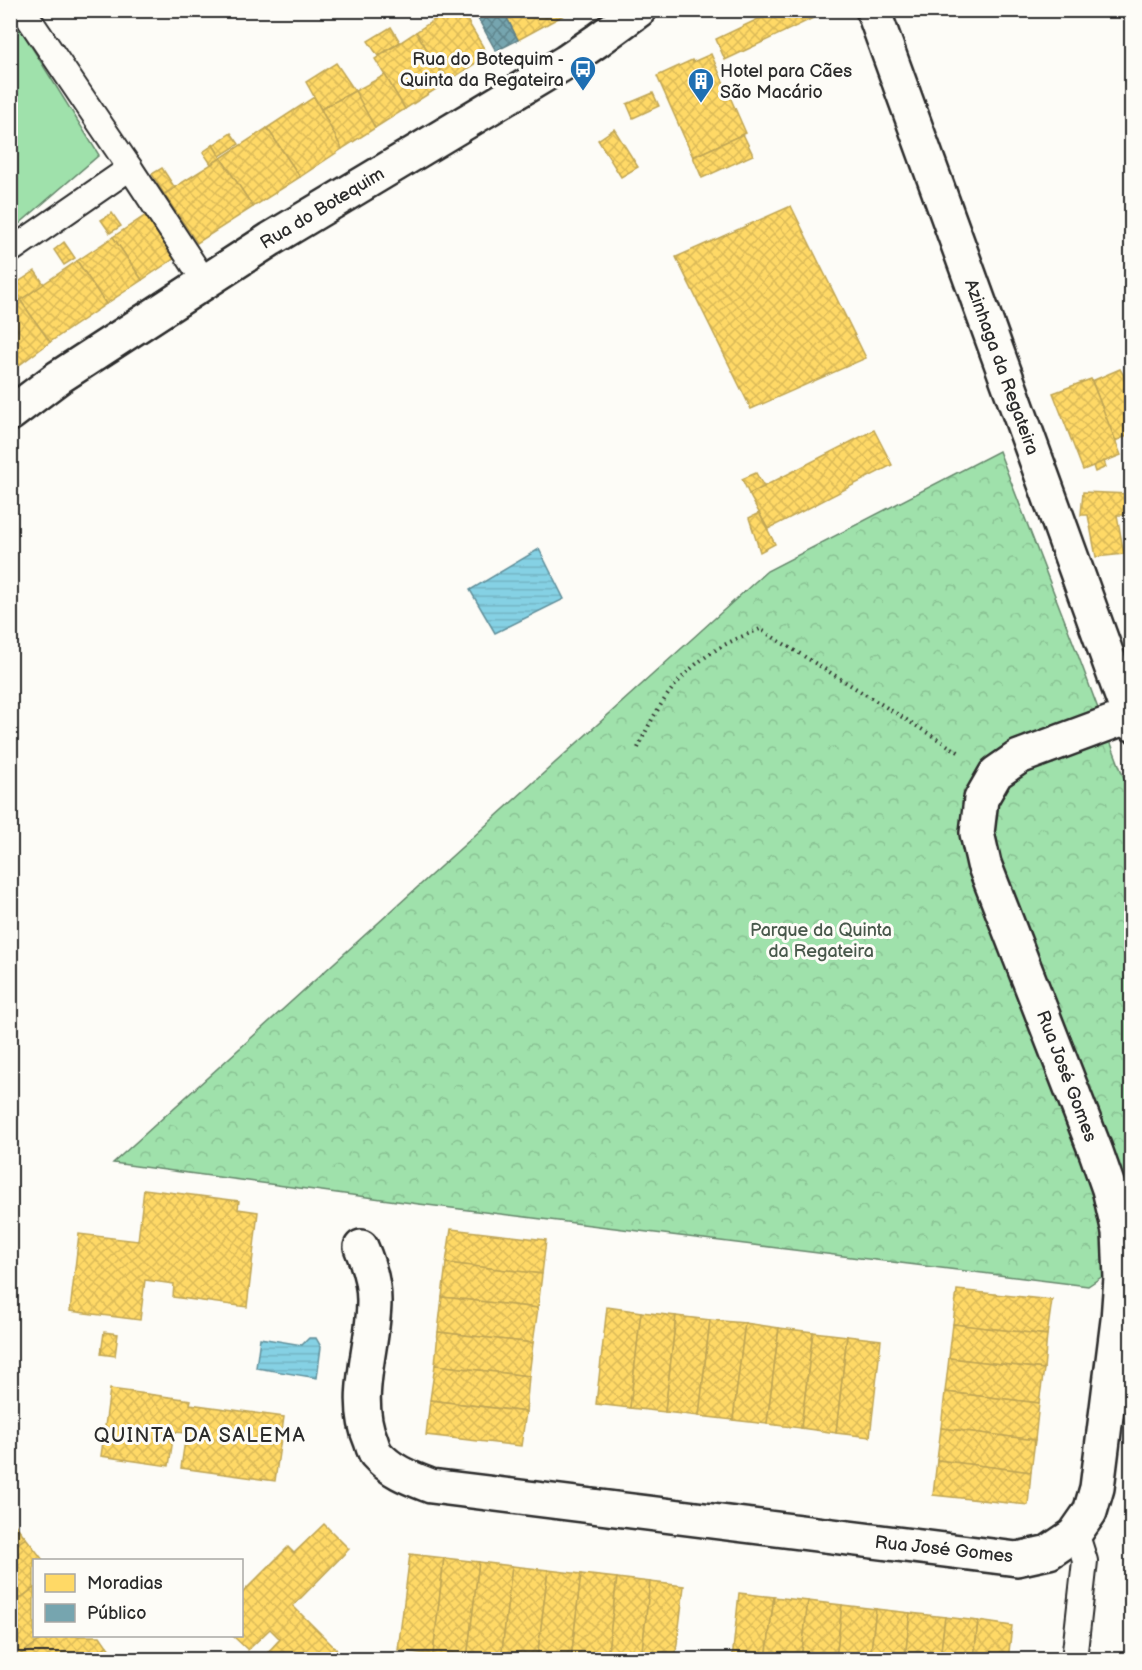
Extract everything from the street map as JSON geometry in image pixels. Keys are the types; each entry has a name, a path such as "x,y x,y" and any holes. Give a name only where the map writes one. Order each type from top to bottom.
{"street":[{"name":"Rua do Botequim","path":"10,414 59,377 271,239 566,62 639,10"},
{"name":"Azinhaga da Regateira","path":"873,10 1130,720"},
{"name":"Rua José Gomes","path":"361,1247 373,1284 374,1303 363,1400 365,1429 375,1453 400,1474 431,1486 1017,1558 1049,1552 1074,1535 1090,1512 1097,1488 1118,1320 1119,1232 1109,1189 1096,1152 984,864 977,833 981,799 996,773 1019,757 1130,720"}],"lane":[{"path":"23,10 205,282"},
{"path":"10,251 130,168"},
{"path":"1074,1535 1085,1562 1074,1659"}],"path":[{"path":"638,748 651,719 686,673 705,657 731,641 760,629 963,755"}],"green space":[{"path":"11,14 99,155 10,231"},
{"name":"Parque da Quinta da Regateira","path":"999,451 1131,797 1131,1257 1088,1286 419,1204 113,1163 767,571"}],"water":[{"path":"539,549 564,599 495,633 470,590"},
{"path":"260,1338 302,1345 309,1338 316,1338 321,1347 317,1378 256,1368"}],"building: Moradias":[{"path":"449,10 461,10 488,55 447,82 416,32"},
{"path":"503,10 573,10 518,40"},
{"path":"777,10 825,10 826,12 725,60 716,39"},
{"path":"391,27 400,42 378,56 368,41"},
{"path":"416,32 447,82 405,109 375,59"},
{"name":"Hotel para Cães São Macário","path":"711,54 746,133 693,157 657,76"},
{"path":"336,63 355,91 321,109 306,82"},
{"path":"385,75 405,109 375,128 355,91"},
{"path":"355,91 375,128 342,149 321,109"},
{"path":"653,93 659,106 633,118 627,104"},
{"path":"314,97 342,149 300,177 267,128"},
{"path":"267,128 300,177 253,207 221,158"},
{"path":"614,129 638,167 621,177 598,140"},
{"path":"231,133 239,144 220,156 213,145"},
{"path":"743,134 753,155 702,178 693,157"},
{"path":"213,145 221,158 211,164 203,152"},
{"path":"221,158 253,207 197,243 164,194"},
{"path":"162,168 175,188 164,194 152,174"},
{"path":"791,206 866,358 751,409 676,257"},
{"path":"112,213 121,226 110,233 101,220"},
{"path":"149,213 178,256 142,280 113,237"},
{"path":"113,237 142,280 106,304 77,261"},
{"path":"64,242 75,258 64,265 54,250"},
{"path":"77,261 106,304 50,342 20,300"},
{"path":"35,271 44,284 20,300 11,287"},
{"path":"20,300 50,342 10,372 10,307"},
{"path":"1120,369 1132,389 1132,434 1115,441 1092,381"},
{"path":"1091,379 1121,455 1083,470 1053,393"},
{"path":"874,430 892,465 768,529 749,494"},
{"path":"1104,461 1106,467 1095,472 1093,466"},
{"path":"756,473 764,487 749,494 742,479"},
{"path":"1083,492 1130,494 1128,515 1117,515 1124,554 1096,557 1088,515 1081,515"},
{"path":"759,513 775,544 760,552 749,518"},
{"path":"144,1189 239,1201 238,1209 258,1212 247,1307 173,1297 174,1284 145,1280 140,1320 70,1311 79,1234 138,1241"},
{"path":"451,1229 546,1240 542,1274 446,1263"},
{"path":"446,1263 542,1274 538,1308 442,1297"},
{"path":"957,1290 1052,1300 1047,1335 953,1324"},
{"path":"442,1297 538,1308 533,1343 438,1332"},
{"path":"607,1307 641,1312 630,1408 596,1404"},
{"path":"641,1312 676,1316 665,1412 630,1408"},
{"path":"676,1316 710,1320 699,1416 665,1412"},
{"path":"710,1320 745,1323 733,1420 699,1416"},
{"path":"745,1323 779,1328 767,1424 733,1420"},
{"path":"953,1324 1047,1335 1044,1369 949,1358"},
{"path":"779,1328 813,1332 801,1428 767,1424"},
{"path":"104,1332 118,1334 115,1356 101,1354"},
{"path":"438,1332 533,1343 529,1376 435,1365"},
{"path":"813,1332 847,1336 836,1433 801,1428"},
{"path":"847,1336 881,1340 870,1437 836,1433"},
{"path":"949,1358 1044,1369 1039,1403 945,1392"},
{"path":"435,1365 529,1376 526,1412 430,1400"},
{"path":"110,1389 191,1400 190,1404 284,1417 275,1481 181,1468 186,1433 174,1432 169,1466 101,1456"},
{"path":"945,1392 1039,1403 1035,1440 941,1428"},
{"path":"430,1400 526,1412 521,1446 426,1435"},
{"path":"941,1428 1035,1440 1031,1472 937,1460"},
{"path":"937,1460 1031,1472 1028,1505 933,1495"},
{"path":"10,1518 26,1538 10,1549"},
{"path":"324,1524 349,1549 293,1606 338,1651 329,1660 276,1660 268,1652 280,1639 270,1629 248,1650 234,1637 243,1637 243,1592 288,1547 294,1553"},
{"path":"26,1538 42,1559 33,1559 33,1589 10,1606 10,1549"},
{"path":"410,1554 444,1558 433,1655 398,1650"},
{"path":"444,1558 479,1562 467,1659 433,1655"},
{"path":"479,1562 512,1566 501,1660 467,1659"},
{"path":"512,1566 548,1570 537,1660 501,1660"},
{"path":"548,1570 581,1574 571,1660 537,1660"},
{"path":"581,1574 617,1578 607,1660 571,1660"},
{"path":"617,1578 650,1582 641,1660 607,1660"},
{"path":"650,1582 684,1586 675,1660 641,1660"},
{"path":"33,1589 33,1637 45,1637 13,1660 10,1660 10,1606"},
{"path":"739,1593 774,1597 766,1660 732,1660"},
{"path":"774,1597 808,1601 801,1660 766,1660"},
{"path":"808,1601 842,1605 836,1660 801,1660"},
{"path":"842,1605 876,1609 870,1660 836,1660"},
{"path":"876,1609 910,1613 905,1660 870,1660"},
{"path":"910,1613 945,1617 940,1660 905,1660"},
{"path":"945,1617 978,1621 974,1660 940,1660"},
{"path":"978,1621 1012,1626 1008,1660 974,1660"},
{"path":"45,1637 101,1637 107,1646 88,1660 13,1660"},
{"path":"107,1646 118,1660 88,1660"}],"building: Público":[{"path":"484,10 503,10 518,40 496,51 476,15"}],"place":[{"name":"Rua do Botequim - Quinta da Regateira","path":"583,92"},
{"name":"Hotel para Cães São Macário","path":"701,104"}],"district":[{"name":"QUINTA DA SALEMA","path":"200,1435"}]}
